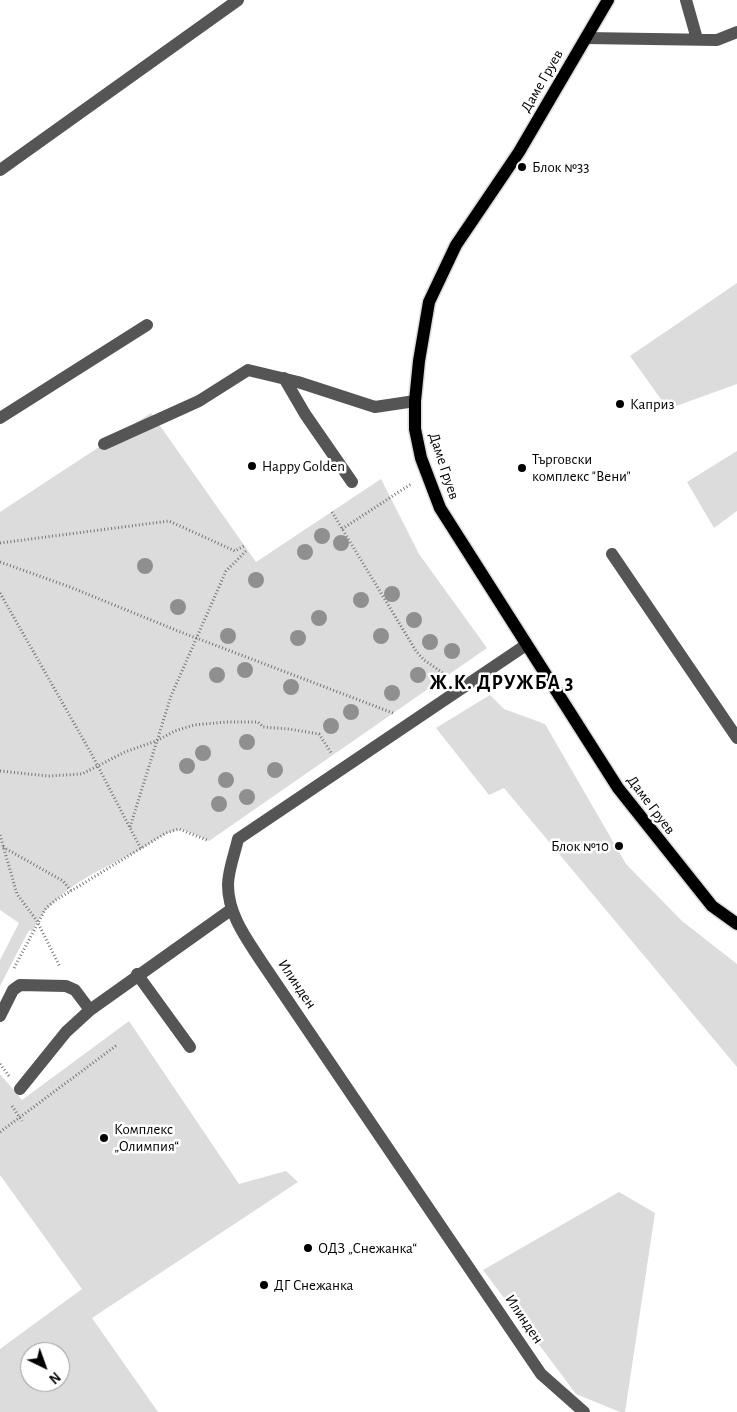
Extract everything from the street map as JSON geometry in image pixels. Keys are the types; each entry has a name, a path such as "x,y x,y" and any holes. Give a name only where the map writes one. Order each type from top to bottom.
{"main road":[{"name":"Даме Груев","path":"608,0 520,152 456,245 429,302 414,401 415,429 427,473 440,508 618,788 712,906 737,924"}],"street":[{"path":"0,170 238,0"},
{"path":"686,0 697,40"},
{"path":"586,38 717,40 737,32"},
{"path":"0,418 148,325"},
{"path":"104,444 199,401 248,370 284,378 376,407 414,401"},
{"path":"284,378 305,414 352,482"},
{"path":"612,554 737,738"},
{"name":"Илинден","path":"526,645 238,839 228,883 232,909 242,932 256,954 541,1374 584,1412"},
{"path":"20,1089 66,1032 90,1010 138,974 232,909"},
{"path":"138,974 190,1047"},
{"path":"0,1016 13,990 20,985 66,986 75,990 90,1010"}],"path":[{"path":"342,529 427,473"},
{"path":"332,512 406,635 424,660 431,666"},
{"path":"0,543 169,521 231,550 238,550 244,546"},
{"path":"130,827 171,696 199,638 226,571 246,551"},
{"path":"0,562 70,587 385,709 394,713 405,726"},
{"path":"0,593 98,765 141,849"},
{"path":"0,771 67,776 82,774 125,752 156,741 175,731 194,725 226,722 258,722 263,727 319,734 343,769"},
{"path":"10,974 37,921 46,908 71,891 166,833 179,829 209,841"},
{"path":"0,835 1,846 17,894 37,921 66,986"},
{"path":"1,846 63,881 71,891"},
{"path":"0,1132 21,1119 117,1045"},
{"path":"0,1064 5,1071"},
{"path":"14,1109 21,1119"}],"shaded area":[{"path":"737,283 737,384 668,409 630,356"},
{"path":"151,413 256,562 381,479 419,554 487,648 209,841 184,830 172,831 79,882 53,903 32,931 29,930 0,986 0,960 19,923 0,910 0,512"},
{"path":"737,451 737,511 714,528 687,482"},
{"path":"490,695 504,709 545,724 626,864 682,921 737,964 737,1067 504,788 489,795 436,728"},
{"name":"Комплекс „Олимпия“","path":"129,1021 239,1184 286,1171 298,1182 92,1318 158,1412 0,1412 0,1349 82,1289 0,1175 0,1074 22,1100"},
{"path":"619,1192 655,1213 625,1412 620,1412 576,1394 483,1270"}],"place":[{"name":"Блок №33","path":"522,167"},
{"name":"Каприз","path":"620,404"},
{"name":"Happy Golden","path":"252,466"},
{"name":"Търговски комплекс \"Вени\"","path":"522,468"},
{"name":"Блок №10","path":"619,846"},
{"name":"Комплекс „Олимпия“","path":"104,1138"},
{"name":"ОДЗ „Снежанка“","path":"308,1248"},
{"name":"ДГ Снежанка","path":"264,1285"}],"district":[{"name":"Ж.К. ДРУЖБА 3","path":"502,683"}]}
